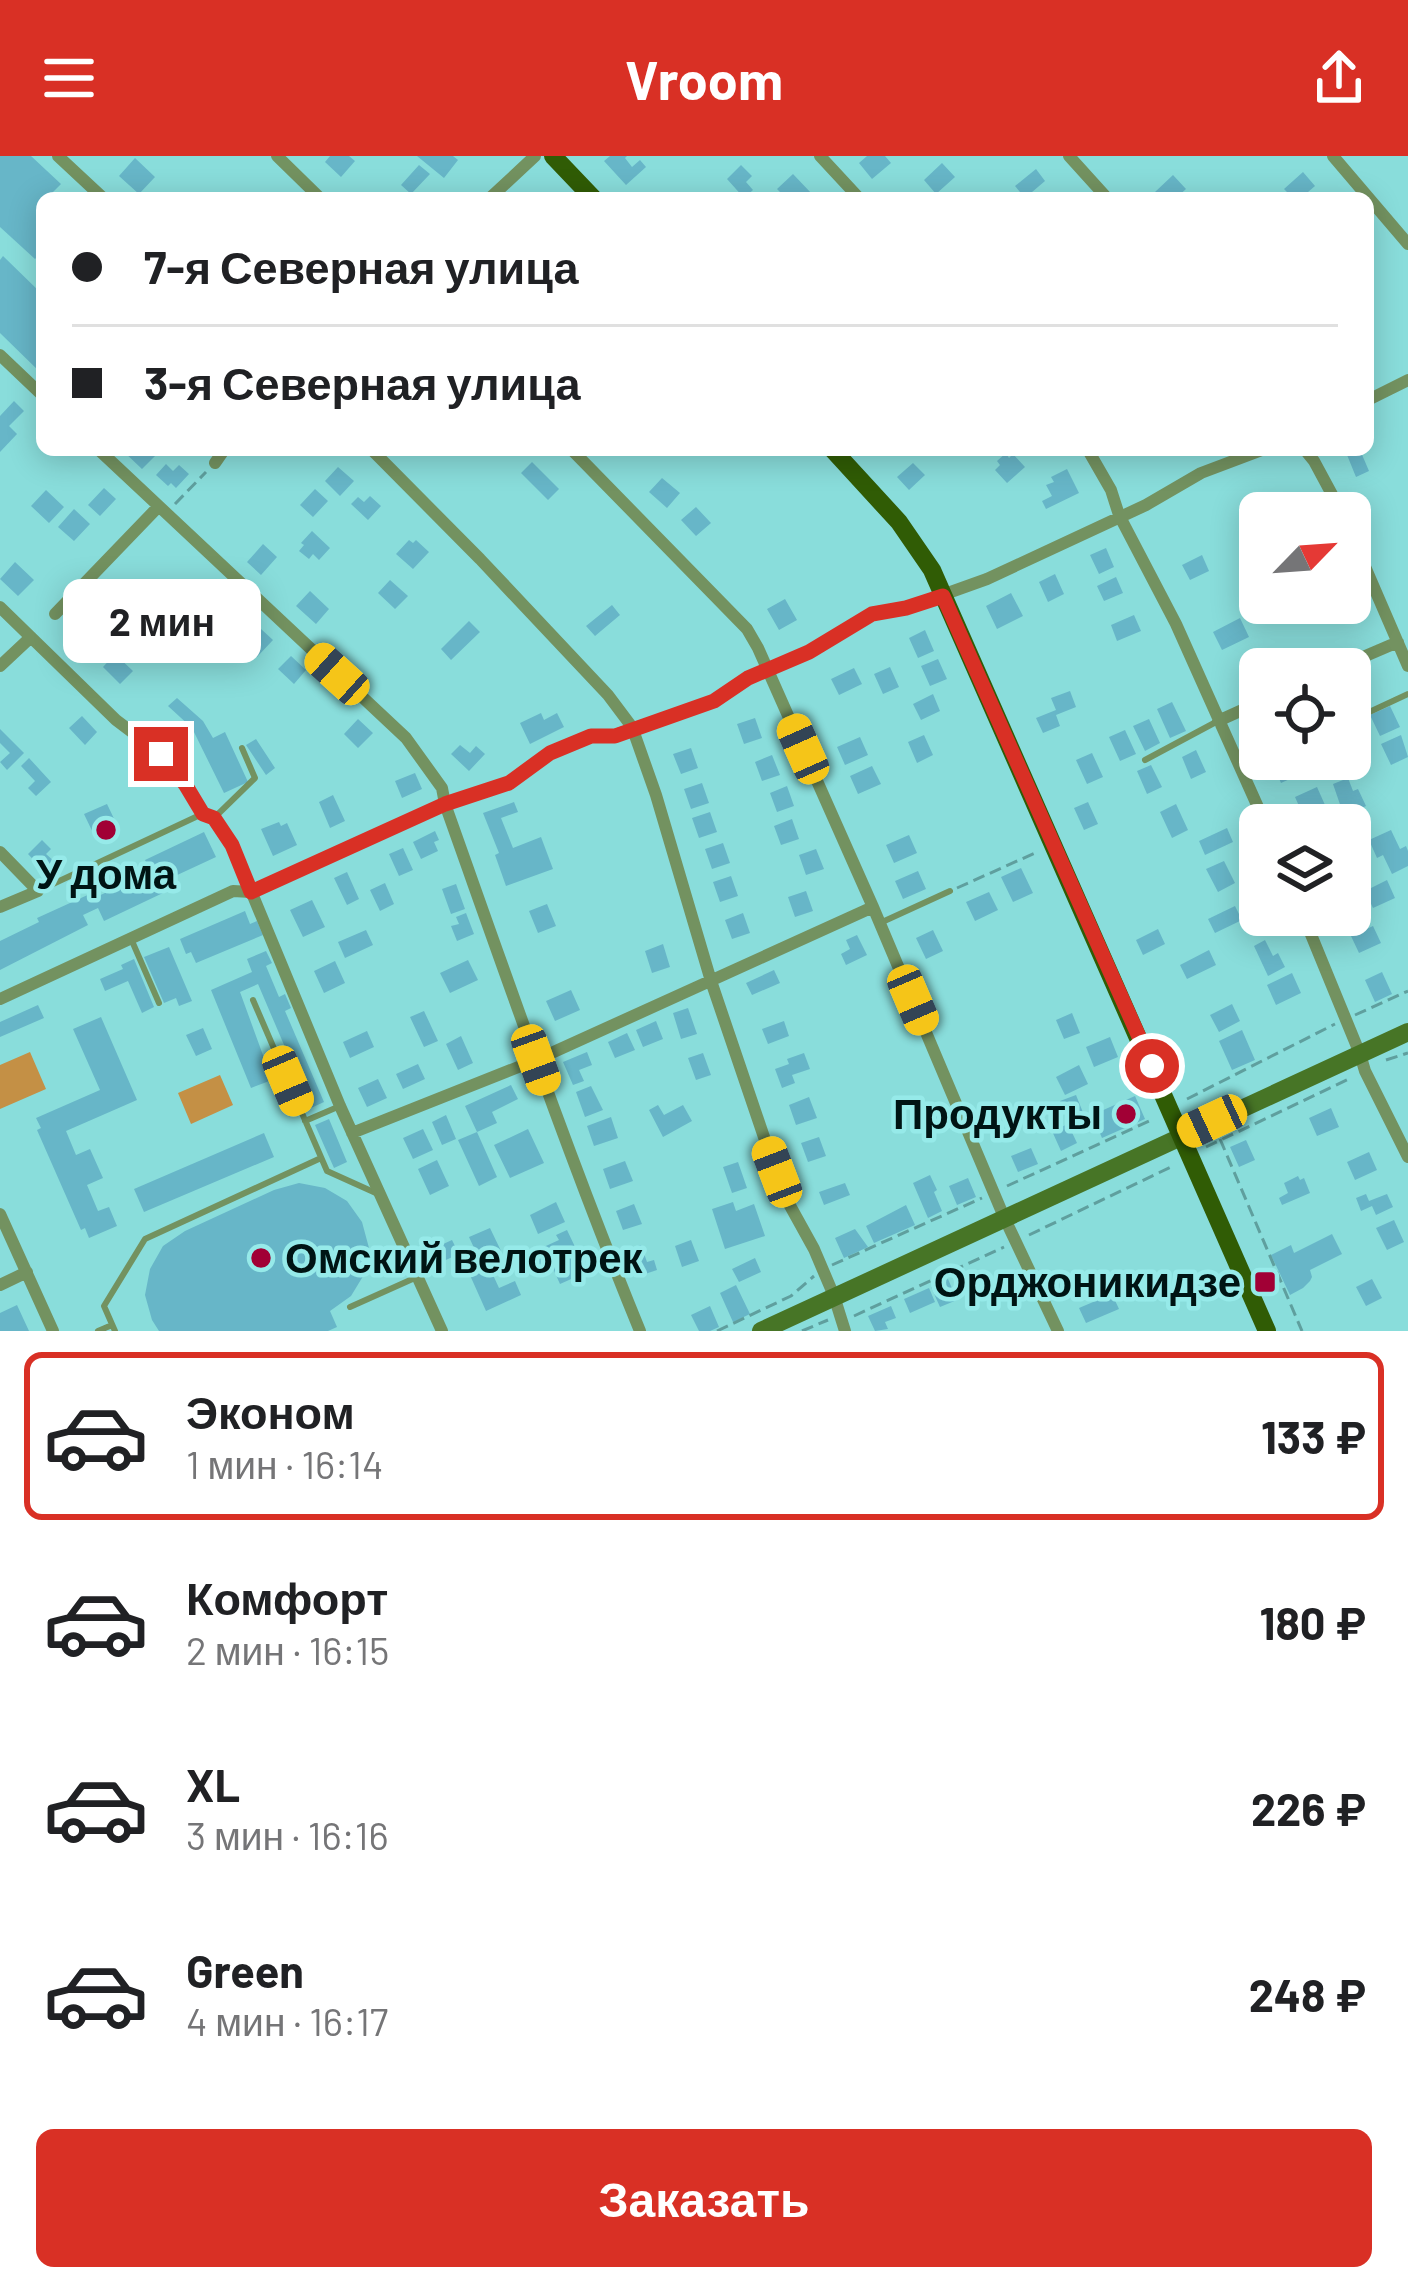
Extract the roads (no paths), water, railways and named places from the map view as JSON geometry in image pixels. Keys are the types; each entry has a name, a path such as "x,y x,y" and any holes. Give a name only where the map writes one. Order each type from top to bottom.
{"main road":[{"path":"553,156 587,192"},
{"path":"838,456 923,555 1267,1331"}],"street":[{"path":"58,156 97,192"},
{"path":"278,156 314,192"},
{"path":"496,192 535,156"},
{"path":"820,156 853,192"},
{"path":"1069,156 1102,192"},
{"path":"1333,156 1364,192"},
{"path":"1374,204 1408,244"},
{"path":"0,355 36,389"},
{"path":"1374,397 1408,380"},
{"path":"105,456 406,738 442,788 536,1060 640,1331"},
{"path":"215,463 220,456"},
{"path":"378,456 608,695 632,728 711,981 781,1182 823,1269 845,1331"},
{"path":"578,456 747,629 1058,1331"},
{"path":"1091,456 1239,761"},
{"path":"0,999 233,891 251,892 445,804 509,783 550,753 591,736 615,736 714,701 748,678 809,652 872,614 943,596 1042,555 1201,473 1246,456"},
{"path":"1310,456 1331,492"},
{"path":"55,614 162,510"},
{"path":"1371,575 1403,640 1408,666"},
{"path":"2,613 116,720 161,754 232,845 340,1106 442,1331"},
{"path":"0,666 32,638"},
{"path":"1371,654 1403,640"},
{"path":"1218,721 1239,712"},
{"path":"0,852 38,891 0,908"},
{"path":"352,1133 536,1060 873,907"},
{"path":"1312,936 1363,1063 1408,1157"},
{"path":"761,1331 837,1305 1004,1216 1182,1135 1363,1063 1408,1031"},
{"path":"0,1214 53,1331"},
{"path":"0,1285 27,1272"}],"lane":[{"path":"1371,711 1408,694"},
{"path":"1145,760 1218,721"},
{"path":"38,891 209,816 255,778 242,748"},
{"path":"880,923 950,891"},
{"path":"131,938 159,1004"},
{"path":"253,1000 327,1171 380,1195"},
{"path":"305,1121 340,1106"},
{"path":"98,1331 114,1328 104,1306 145,1239 321,1158"},
{"path":"350,1307 417,1276"}],"place":[{"name":"У дома","path":"106,830"},
{"name":"Продукты","path":"1126,1114"},
{"name":"Омский велотрек","path":"261,1258"},
{"name":"Орджоникидзе","path":"1265,1282"}]}
